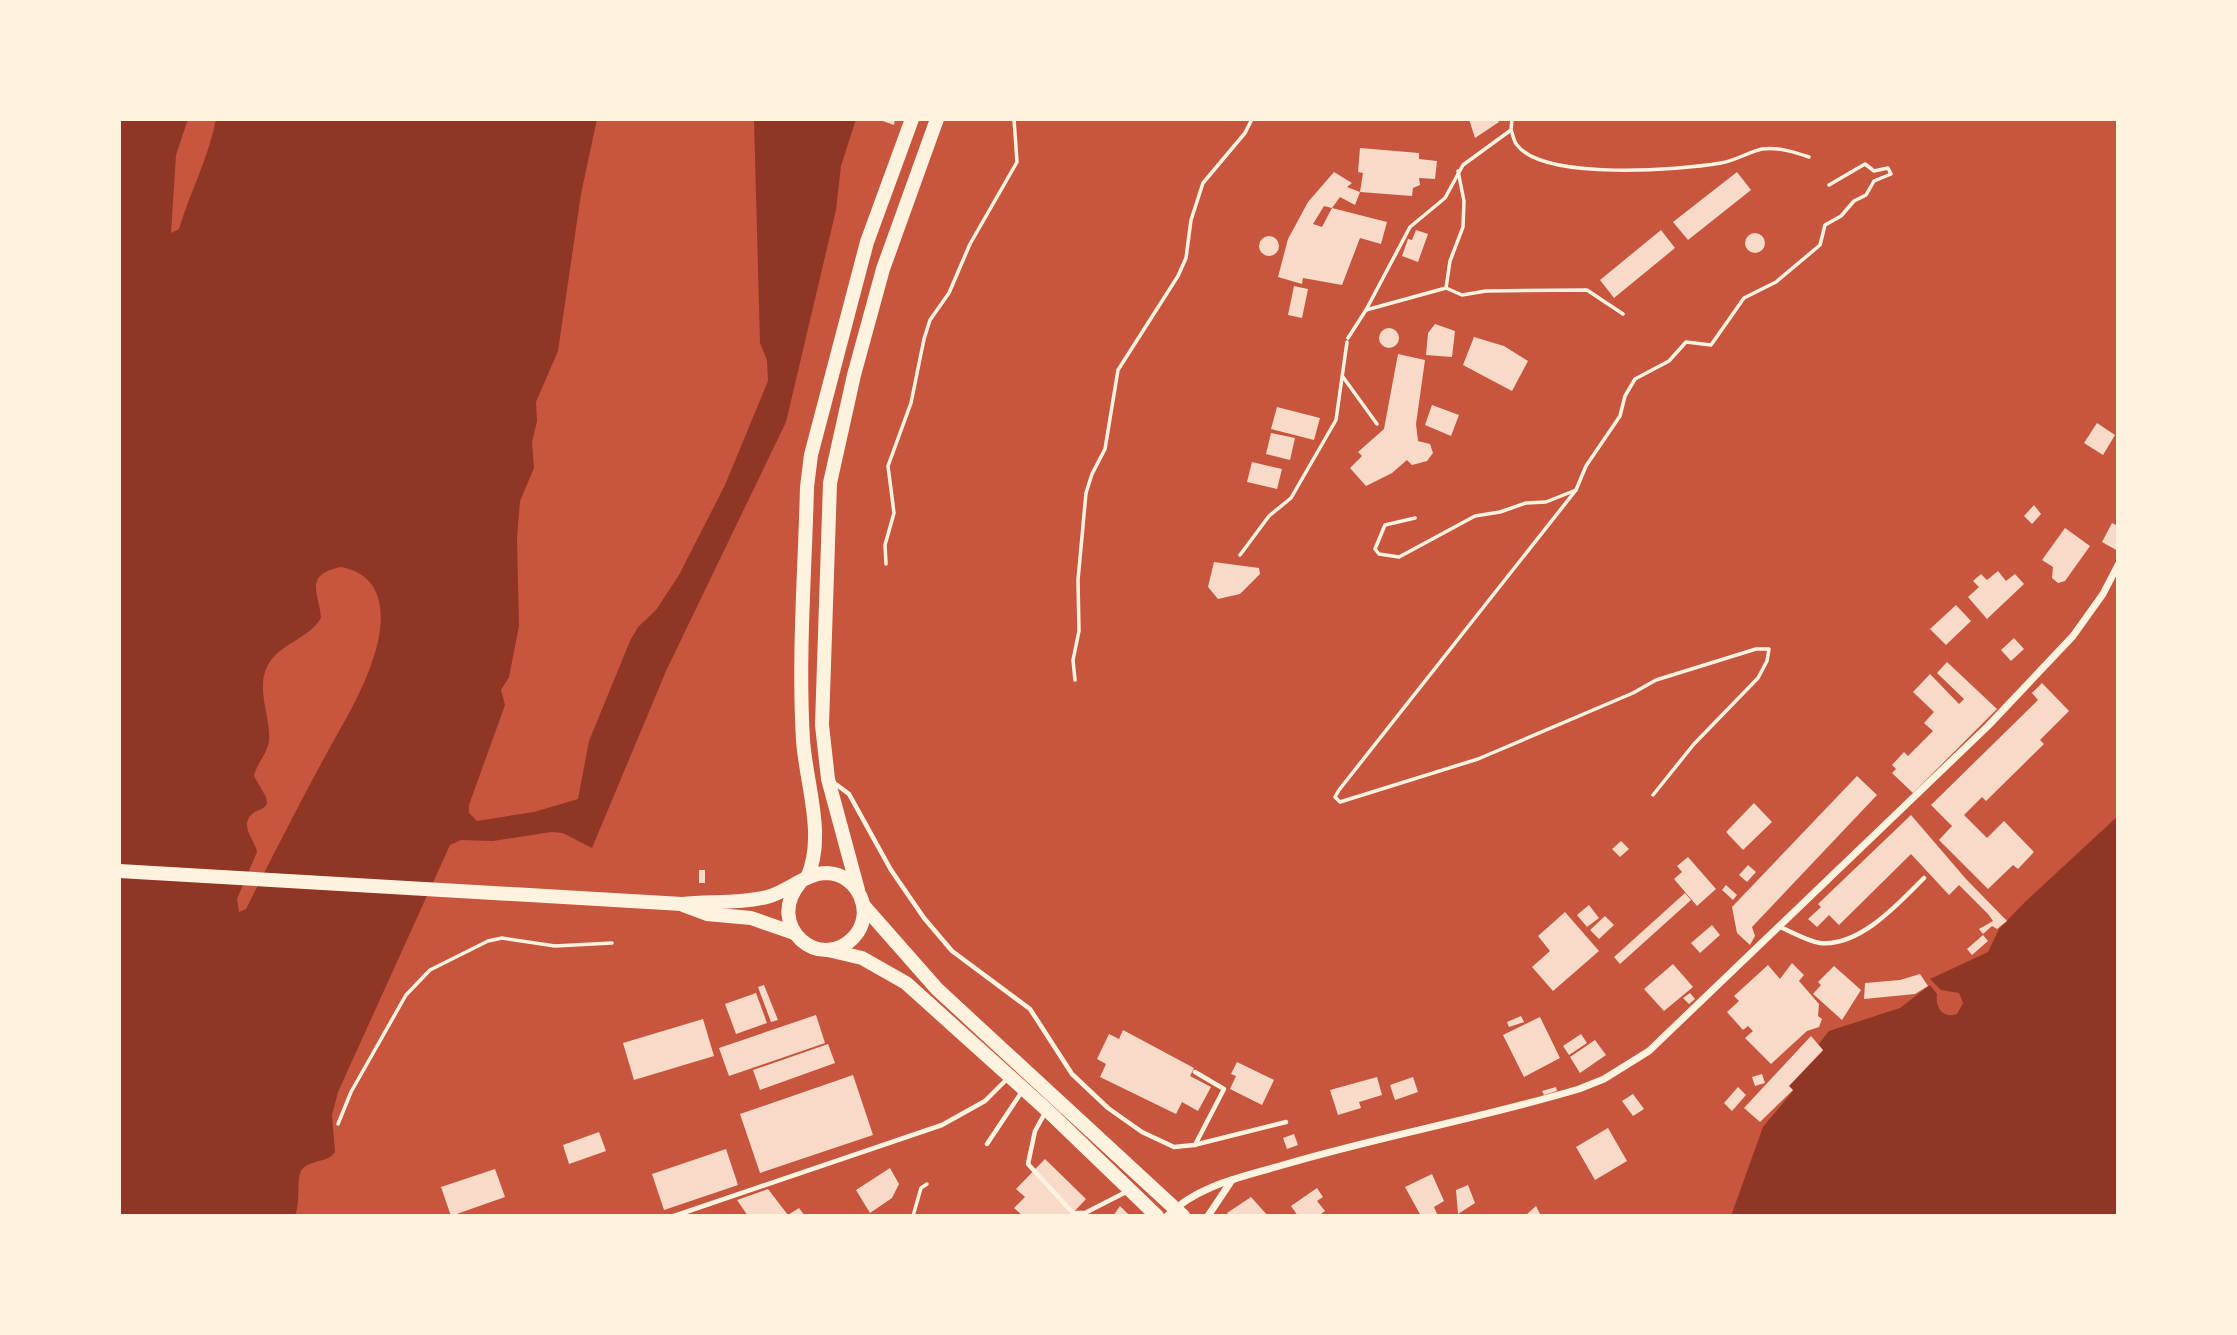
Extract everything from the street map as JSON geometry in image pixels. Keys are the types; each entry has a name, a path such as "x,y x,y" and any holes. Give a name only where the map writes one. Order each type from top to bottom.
{"main road":[{"path":"794,933 788,907 803,881 814,845 803,741 802,699 807,487 811,455 867,242 912,119"},
{"path":"827,950 847,943 858,933 863,919 861,898 828,779 822,725 830,483 853,375 883,269 937,119"},
{"path":"119,871 681,904 757,900 831,873 846,879 937,989 1175,1213"},
{"path":"681,904 707,914 751,918 794,933 808,945 862,958 906,983 1047,1110 1157,1216"}],"street":[{"path":"1175,1213 1200,1191 1232,1180 1404,1133 1553,1097 1604,1079 1649,1051 1947,769 2054,658 2090,614 2118,565"},
{"path":"1208,1216 1232,1180"}],"lane":[{"path":"828,779 849,794 891,870 924,918 952,951 1030,1009 1072,1074 1096,1098 1142,1132 1174,1147 1194,1145 1286,1122"},
{"path":"1780,927 1820,943 1840,940 1861,932 1901,901 1924,878"},
{"path":"1194,1145 1224,1089 1195,1072"},
{"path":"674,1216 942,1125 985,1101 1010,1076"},
{"path":"987,1144 1024,1089"},
{"path":"1047,1110 1037,1124 1028,1164 1073,1213 1090,1212 1130,1190"}],"path":[{"path":"886,565 885,545 894,513 888,466 911,403 924,339 930,320 949,293 970,244 1017,162 1014,119"},
{"path":"1075,680 1073,660 1079,625 1078,586 1086,493 1105,449 1118,370 1178,275 1185,258 1191,220 1203,183 1245,133 1252,119"},
{"path":"1512,119 1511,130 1517,145 1537,160 1578,168 1658,171 1724,163 1762,149 1788,150 1809,157"},
{"path":"1240,555 1269,516 1291,498 1302,481 1310,460 1336,420 1348,340 1405,234 1445,198 1458,171 1468,160 1511,130"},
{"path":"1653,795 1694,744 1758,678 1768,661 1769,649 1742,653 1656,680 1633,693 1478,760 1346,801 1340,802 1335,797 1430,678 1498,585 1558,516 1576,490 1586,466 1620,416 1627,390 1635,379 1669,361 1686,342 1711,345 1744,298 1765,290 1807,258 1820,245 1825,225 1841,216 1854,201 1866,195 1874,181 1891,174 1888,169 1874,172 1865,164 1829,185"},
{"path":"1446,288 1450,261 1463,227 1464,201 1458,171"},
{"path":"1366,310 1446,288 1462,295 1486,291 1587,290 1623,314"},
{"path":"1343,377 1377,424"},
{"path":"1415,518 1385,525 1375,549 1379,554 1399,557 1475,516 1500,512 1525,503 1546,502 1576,490"},
{"path":"338,1124 351,1092 406,995 430,970 502,938 555,946 612,943"},
{"path":"913,1216 921,1188 926,1184"}],"shaded area":[{"path":"119,119 188,119 176,155 171,233 179,229 209,147 216,119 597,119 581,194 558,351 536,402 537,421 532,442 534,468 520,501 517,538 519,626 509,677 501,690 505,705 469,805 469,813 477,821 534,812 578,799 589,741 630,641 638,627 656,610 679,575 725,485 768,381 767,360 760,343 754,119 856,119 841,166 836,210 786,422 666,671 592,848 563,833 551,832 493,841 461,840 450,845 338,1092 332,1115 335,1152 301,1171 295,1216 119,1216","holes":["341,567 367,579 374,589 381,614 378,642 369,670 351,710 246,909 239,912 237,899 257,852 247,828 248,819 267,804 254,776 269,741 263,689 266,670 277,654 310,630 321,618 316,593 317,580 329,570"]},
{"path":"2118,816 2118,1216 1731,1216 1763,1127 1793,1091 1789,1086 1823,1051 1818,1045 1829,1031 1900,1008 1930,985 1937,994 1941,1011 1947,1015 1957,1014 1963,1003 1959,993 1941,990 1930,979 1988,952 1999,929"}],"building":[{"path":"877,119 895,119 894,125"},
{"path":"1469,119 1497,119 1499,122 1475,138"},
{"path":"1360,148 1419,153 1419,159 1437,161 1435,179 1419,178 1420,185 1413,188 1412,196 1360,192 1363,173 1358,172"},
{"path":"1334,172 1352,183 1347,187 1360,192 1355,205 1340,197 1332,208 1387,222 1381,244 1360,238 1342,285 1303,278 1302,284 1278,277 1288,239 1308,202","holes":["1324,206 1332,208 1322,227 1313,224"]},
{"path":"1737,172 1751,190 1688,240 1673,222"},
{"path":"1416,230 1428,234 1418,262 1402,256 1408,239 1412,240"},
{"path":"1661,230 1675,248 1614,298 1600,280"},
{"path":"1755,233 1762,236 1765,243 1762,250 1755,253 1748,250 1745,243 1748,236"},
{"path":"1269,236 1276,239 1279,246 1276,253 1269,256 1262,253 1259,246 1262,239"},
{"path":"1294,286 1308,289 1302,318 1288,315"},
{"path":"1435,324 1455,331 1452,357 1426,355 1428,333"},
{"path":"1389,328 1396,331 1399,338 1396,345 1389,348 1382,345 1379,338 1382,331"},
{"path":"1474,337 1504,346 1528,361 1512,391 1463,365"},
{"path":"1398,354 1425,360 1416,424 1418,441 1430,444 1433,453 1427,461 1412,465 1407,460 1392,473 1366,486 1350,468 1362,456 1358,452 1384,429"},
{"path":"1432,405 1459,415 1451,436 1425,425"},
{"path":"1277,407 1320,418 1314,440 1271,429"},
{"path":"2097,423 2115,435 2103,455 2084,443"},
{"path":"1271,433 1295,438 1290,460 1266,454"},
{"path":"1252,462 1282,469 1277,489 1247,482"},
{"path":"2034,505 2041,514 2032,524 2024,516"},
{"path":"2112,523 2118,526 2118,551 2102,542"},
{"path":"2065,528 2090,546 2065,581 2058,583 2052,578 2053,567 2042,560"},
{"path":"1214,562 1259,568 1260,574 1240,594 1218,599 1208,587"},
{"path":"1998,571 2006,581 2015,574 2024,584 1987,619 1968,597 1979,587 1973,581 1981,574 1987,580"},
{"path":"1956,605 1971,621 1946,645 1930,629"},
{"path":"2014,638 2024,649 2011,661 2001,650"},
{"path":"1947,662 1997,709 1913,793 1892,773 1896,769 1892,765 1904,752 1908,756 1933,731 1924,723 1934,712 1913,692 1930,674 1959,704 1964,699 1937,673"},
{"path":"2042,683 2069,711 2040,740 2044,744 1986,801 1982,797 1964,815 1987,838 2004,821 2034,852 2018,869 2013,865 1988,889 1939,840 1952,826 1931,805 2038,700 2032,693"},
{"path":"1857,776 1877,795 1752,927 1755,936 1750,945 1737,933 1732,907"},
{"path":"1754,803 1772,822 1743,850 1726,832"},
{"path":"1911,815 1966,879 2007,921 1997,929 1992,926 1983,934 1979,929 1993,921 1988,914 1959,885 1949,895 1911,854 1839,925 1829,915 1817,927 1808,919 1821,907 1818,904"},
{"path":"1621,841 1629,849 1620,857 1612,849"},
{"path":"1688,857 1716,889 1697,906 1674,879 1682,872 1677,866"},
{"path":"1748,865 1756,872 1747,882 1739,875"},
{"path":"699,870 705,870 705,883 699,883"},
{"path":"1726,885 1737,895 1733,900 1722,890"},
{"path":"1685,893 1691,900 1620,964 1614,957"},
{"path":"1589,905 1599,918 1587,927 1577,915"},
{"path":"1565,912 1599,951 1553,991 1532,967 1550,951 1538,936"},
{"path":"1605,916 1614,925 1599,939 1590,930"},
{"path":"1712,925 1720,935 1700,953 1691,943"},
{"path":"1983,935 1988,941 1972,955 1967,949"},
{"path":"1792,963 1804,975 1799,981 1819,1004 1818,1016 1822,1019 1819,1027 1807,1031 1771,1064 1745,1038 1753,1031 1748,1026 1743,1030 1727,1012 1739,1001 1734,996 1768,965 1780,979"},
{"path":"1673,964 1693,987 1664,1011 1644,989"},
{"path":"1834,966 1861,990 1842,1020 1813,994 1821,985 1818,982"},
{"path":"1920,974 1928,986 1915,994 1864,999 1865,983 1900,980"},
{"path":"764,985 778,1020 771,1022 758,987"},
{"path":"756,993 767,1023 736,1034 725,1004"},
{"path":"1690,993 1695,999 1689,1004 1683,998"},
{"path":"816,1015 825,1043 729,1076 719,1048"},
{"path":"1521,1016 1524,1022 1509,1027 1507,1022"},
{"path":"1540,1017 1560,1058 1524,1077 1503,1035"},
{"path":"703,1019 714,1056 634,1080 623,1043"},
{"path":"1123,1030 1194,1068 1190,1076 1211,1087 1198,1111 1182,1102 1176,1114 1100,1077 1106,1064 1097,1059 1109,1034 1119,1039"},
{"path":"1581,1034 1587,1043 1569,1055 1563,1046"},
{"path":"1811,1036 1823,1050 1789,1086 1793,1090 1760,1122 1744,1108"},
{"path":"1595,1040 1606,1055 1580,1073 1570,1057"},
{"path":"828,1044 835,1063 760,1090 753,1070"},
{"path":"1237,1062 1274,1080 1262,1105 1230,1089 1236,1076 1231,1074"},
{"path":"1762,1074 1765,1083 1755,1086 1752,1077"},
{"path":"853,1075 873,1135 760,1173 740,1114"},
{"path":"1377,1077 1382,1095 1359,1102 1361,1108 1338,1115 1330,1090"},
{"path":"1413,1077 1418,1092 1395,1100 1390,1085"},
{"path":"1556,1087 1557,1091 1544,1095 1542,1091"},
{"path":"1738,1087 1746,1095 1732,1111 1724,1103"},
{"path":"1633,1094 1644,1109 1633,1116 1622,1101"},
{"path":"1608,1128 1627,1161 1595,1180 1576,1147"},
{"path":"599,1132 606,1151 569,1164 563,1145"},
{"path":"1294,1134 1298,1145 1287,1149 1283,1138"},
{"path":"726,1149 738,1185 664,1210 652,1174"},
{"path":"1045,1159 1086,1199 1070,1216 1023,1216 1014,1208 1025,1197 1016,1189"},
{"path":"890,1168 899,1184 892,1198 870,1213 856,1190"},
{"path":"495,1169 505,1197 451,1216 441,1187"},
{"path":"1432,1174 1444,1201 1434,1207 1438,1216 1421,1216 1405,1187"},
{"path":"1468,1185 1475,1203 1458,1214 1456,1190"},
{"path":"1317,1188 1323,1197 1317,1201 1325,1211 1318,1216 1298,1216 1291,1206"},
{"path":"768,1189 788,1215 799,1208 805,1216 748,1216 737,1200"},
{"path":"1251,1197 1268,1216 1230,1216 1227,1213"},
{"path":"1120,1206 1130,1216 1113,1216"},
{"path":"1536,1206 1541,1216 1525,1216"}]}
